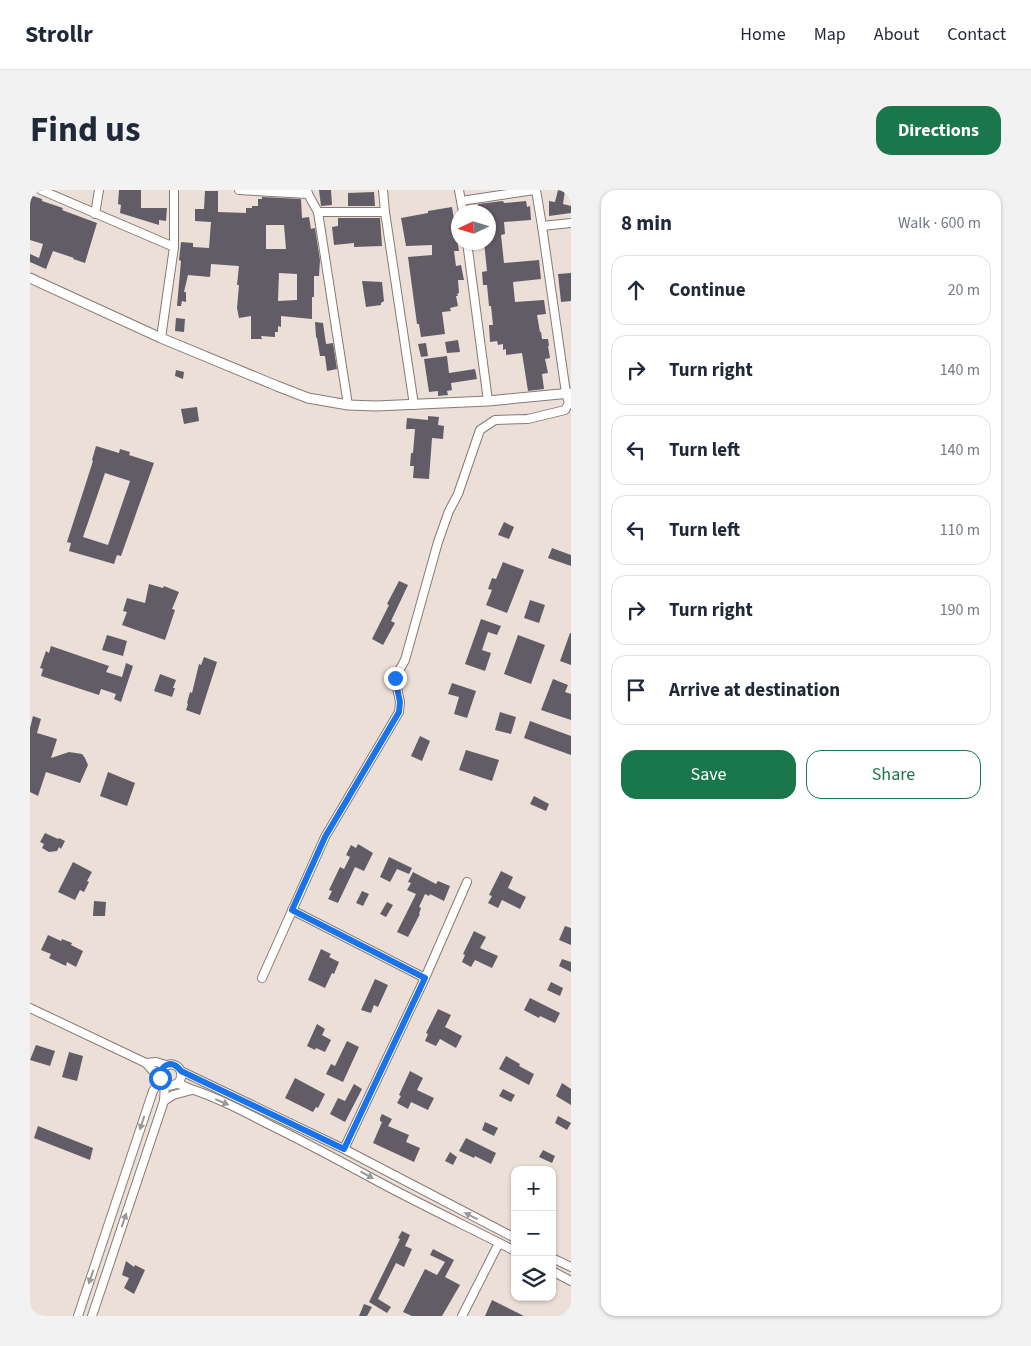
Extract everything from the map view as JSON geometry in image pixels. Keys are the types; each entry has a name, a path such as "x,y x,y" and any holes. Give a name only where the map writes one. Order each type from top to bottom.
{"street":[{"path":"41,190 174,247"},
{"path":"95,214 99,190"},
{"path":"161,338 174,247 174,190"},
{"path":"239,190 308,192 318,212 348,405"},
{"path":"383,190 414,405"},
{"path":"459,190 461,205"},
{"path":"262,978 325,837 399,712 400,702 395,678 405,660 438,542 449,510 458,494 480,430 494,420 528,419 565,410 569,404 569,393 535,190 461,201"},
{"path":"318,212 385,212"},
{"path":"542,226 571,223"},
{"path":"468,250 488,401"},
{"path":"30,278 161,338 308,398 348,405 376,406 488,401 569,393"},
{"path":"344,1149 425,978 467,882"},
{"path":"292,910 425,978"},
{"path":"30,1008 146,1063 169,1086 177,1084 241,1110 511,1249"},
{"path":"146,1063 156,1062 176,1065 181,1071 344,1149 511,1236"},
{"path":"92,1316 164,1101 161,1070 166,1065"},
{"path":"177,1084 182,1076 181,1071"},
{"path":"78,1316 153,1091 162,1079"},
{"path":"164,1101 173,1095 193,1090"},
{"path":"462,1316 499,1243"},
{"path":"556,1260 571,1267"},
{"path":"556,1273 571,1281"}],"building":[{"path":"119,190 141,190 141,208 167,208 166,221 159,220 159,225 120,213 121,205 118,204"},
{"path":"319,190 331,190 332,205 321,206"},
{"path":"558,190 565,190 563,204 571,206 571,213 549,216 549,201 555,202"},
{"path":"205,191 218,191 218,212 246,213 246,208 258,206 258,199 262,199 262,197 301,199 302,218 309,217 311,229 315,228 320,260 319,276 314,276 312,319 281,316 281,327 278,326 278,332 275,332 275,337 261,336 262,339 251,339 251,316 239,318 237,308 239,266 211,264 210,277 188,275 184,292 186,292 186,302 182,301 181,306 177,306 181,242 193,243 193,247 209,248 211,222 195,221 195,209 204,209","holes":["266,225 284,225 286,249 266,249","279,273 297,274 297,300 278,301"]},
{"path":"374,192 375,206 348,206 348,193"},
{"path":"30,195 63,208 62,210 97,223 85,263 53,251 46,269 30,262 30,254 39,258 43,244 30,240"},
{"path":"526,201 527,207 530,206 531,220 504,222 505,234 501,235 504,263 539,260 541,279 513,282 515,302 544,300 546,314 537,315 542,339 548,339 549,346 550,358 545,359 548,373 542,374 544,389 528,391 522,353 506,355 506,349 503,350 503,344 498,345 497,341 490,342 489,325 493,325 491,306 489,306 487,285 483,285 482,272 487,271 485,250 496,250 496,205 478,204"},
{"path":"451,207 451,250 459,250 454,251 456,266 461,265 464,280 458,280 459,293 456,296 458,306 450,308 451,311 442,312 445,334 421,337 419,324 417,324 408,257 432,255 432,245 406,246 401,218 428,213 428,211"},
{"path":"338,218 380,218 382,246 354,247 354,243 334,245 332,227 338,226"},
{"path":"571,273 571,301 561,302 558,274"},
{"path":"362,281 382,282 384,301 381,305 366,307"},
{"path":"176,318 185,319 184,332 175,331"},
{"path":"315,322 323,323 326,344 333,343 337,369 327,371 325,356 320,356"},
{"path":"458,340 460,352 447,353 445,342"},
{"path":"426,343 428,356 421,357 418,344"},
{"path":"447,356 449,373 475,369 477,379 451,383 452,390 447,391 448,395 438,396 438,391 429,392 424,359"},
{"path":"176,370 184,372 183,379 175,376"},
{"path":"197,407 199,421 184,424 181,409"},
{"path":"428,416 439,417 438,425 444,426 443,439 432,438 429,479 413,478 414,466 410,466 415,429 406,429 407,418 428,420"},
{"path":"96,446 119,453 120,449 130,452 129,455 154,463 121,556 117,555 114,564 69,551 71,543 67,542","holes":["105,473 130,481 108,545 83,537"]},
{"path":"504,522 514,527 509,539 498,535"},
{"path":"552,548 571,555 571,566 548,558"},
{"path":"503,562 524,570 507,613 486,605 492,590 488,589 492,578 496,579"},
{"path":"399,581 408,585 391,621 395,623 383,645 372,639"},
{"path":"149,584 163,588 164,586 179,592 172,609 175,610 165,640 122,625 127,612 123,611 127,598 145,603"},
{"path":"530,600 545,605 539,623 524,618"},
{"path":"481,619 501,626 497,635 488,632 482,650 491,653 485,671 465,664"},
{"path":"571,633 571,665 560,661"},
{"path":"107,635 127,641 123,656 102,650"},
{"path":"518,635 545,645 531,684 504,674"},
{"path":"51,646 109,666 106,672 122,677 126,663 133,666 121,702 114,699 116,694 101,689 99,695 41,676 43,669 40,668 46,651 49,653"},
{"path":"204,657 217,662 200,715 186,710 199,664 201,665"},
{"path":"160,674 176,680 172,697 154,691"},
{"path":"553,679 568,685 565,692 571,694 571,720 541,710"},
{"path":"452,683 476,691 467,718 454,714 459,697 448,694"},
{"path":"500,712 516,717 511,734 495,730"},
{"path":"33,716 41,719 37,733 57,739 51,758 69,752 82,754 85,758 88,765 80,783 46,772 38,796 30,792 30,728"},
{"path":"530,721 571,736 571,755 524,738"},
{"path":"420,736 430,741 422,761 411,756"},
{"path":"466,750 499,760 492,781 459,770"},
{"path":"108,772 135,783 127,806 100,796"},
{"path":"534,796 549,804 546,811 530,804"},
{"path":"45,833 65,841 61,849 59,847 57,851 49,852 42,848 44,844 40,842"},
{"path":"358,844 373,853 364,871 355,867 338,903 328,899 332,891 329,890 340,867 344,869 350,857 346,855 351,845 356,848"},
{"path":"389,857 412,868 409,874 397,869 390,882 380,877"},
{"path":"73,862 92,872 84,892 80,890 75,900 58,892"},
{"path":"501,871 513,877 508,888 526,897 520,909 502,900 498,908 488,903 492,896 489,895"},
{"path":"413,872 436,884 438,881 450,886 444,901 430,894 429,896 425,894 419,907 421,908 420,914 408,937 397,932 416,894 407,890 411,883 408,882"},
{"path":"362,891 369,894 363,906 356,903"},
{"path":"94,901 106,902 105,916 93,916"},
{"path":"387,902 393,905 386,917 380,914"},
{"path":"565,926 571,928 571,945 559,940"},
{"path":"474,931 486,937 480,948 498,956 492,968 475,960 471,967 462,962 465,955 463,954"},
{"path":"48,935 61,941 62,939 72,943 71,945 83,951 76,967 67,962 66,966 49,958 51,954 41,950"},
{"path":"321,949 331,954 329,957 339,962 325,988 308,980"},
{"path":"562,959 571,962 571,972 559,966"},
{"path":"375,979 388,985 378,1007 374,1005 371,1013 361,1010"},
{"path":"551,982 563,988 560,996 547,990"},
{"path":"530,998 560,1013 555,1023 540,1016 539,1018 524,1010"},
{"path":"438,1009 451,1015 445,1027 462,1036 456,1048 440,1039 436,1046 425,1041 428,1034 426,1033"},
{"path":"317,1024 325,1029 322,1035 331,1040 325,1052 307,1046"},
{"path":"347,1041 359,1047 343,1082 326,1074 331,1064 335,1066"},
{"path":"36,1045 55,1051 50,1066 30,1060"},
{"path":"69,1052 83,1056 77,1081 62,1077"},
{"path":"506,1056 534,1074 529,1085 499,1069"},
{"path":"410,1071 423,1078 417,1090 434,1098 428,1110 411,1102 408,1109 397,1103"},
{"path":"295,1078 325,1094 318,1108 316,1107 313,1112 285,1098"},
{"path":"562,1083 571,1089 571,1105 556,1096"},
{"path":"354,1084 362,1089 345,1122 330,1114 338,1098 345,1101"},
{"path":"503,1089 515,1095 511,1102 499,1096"},
{"path":"382,1114 392,1119 388,1126 409,1135 406,1142 420,1148 414,1162 373,1143 382,1122 380,1118"},
{"path":"558,1116 571,1123 567,1130 555,1123"},
{"path":"485,1122 498,1128 494,1136 482,1130"},
{"path":"38,1126 93,1148 90,1160 34,1138"},
{"path":"466,1138 496,1153 491,1164 459,1151"},
{"path":"543,1150 555,1156 552,1163 539,1157"},
{"path":"450,1152 457,1157 453,1165 445,1161"},
{"path":"402,1231 410,1235 405,1246 412,1249 404,1267 396,1263 378,1299 391,1307 387,1313 369,1302 400,1239 398,1238"},
{"path":"433,1249 454,1260 445,1277 460,1285 442,1316 412,1316 403,1312 425,1269 437,1275 445,1262 430,1255"},
{"path":"126,1261 134,1267 135,1265 145,1270 134,1294 124,1288 129,1278 122,1275"},
{"path":"492,1300 524,1316 485,1316"},
{"path":"364,1304 372,1307 367,1316 359,1316"}],"route":[{"path":"160,1078 163,1067 170,1064 176,1065 181,1071 344,1149 425,978 292,910 325,837 399,712 400,702 395,678"}]}
